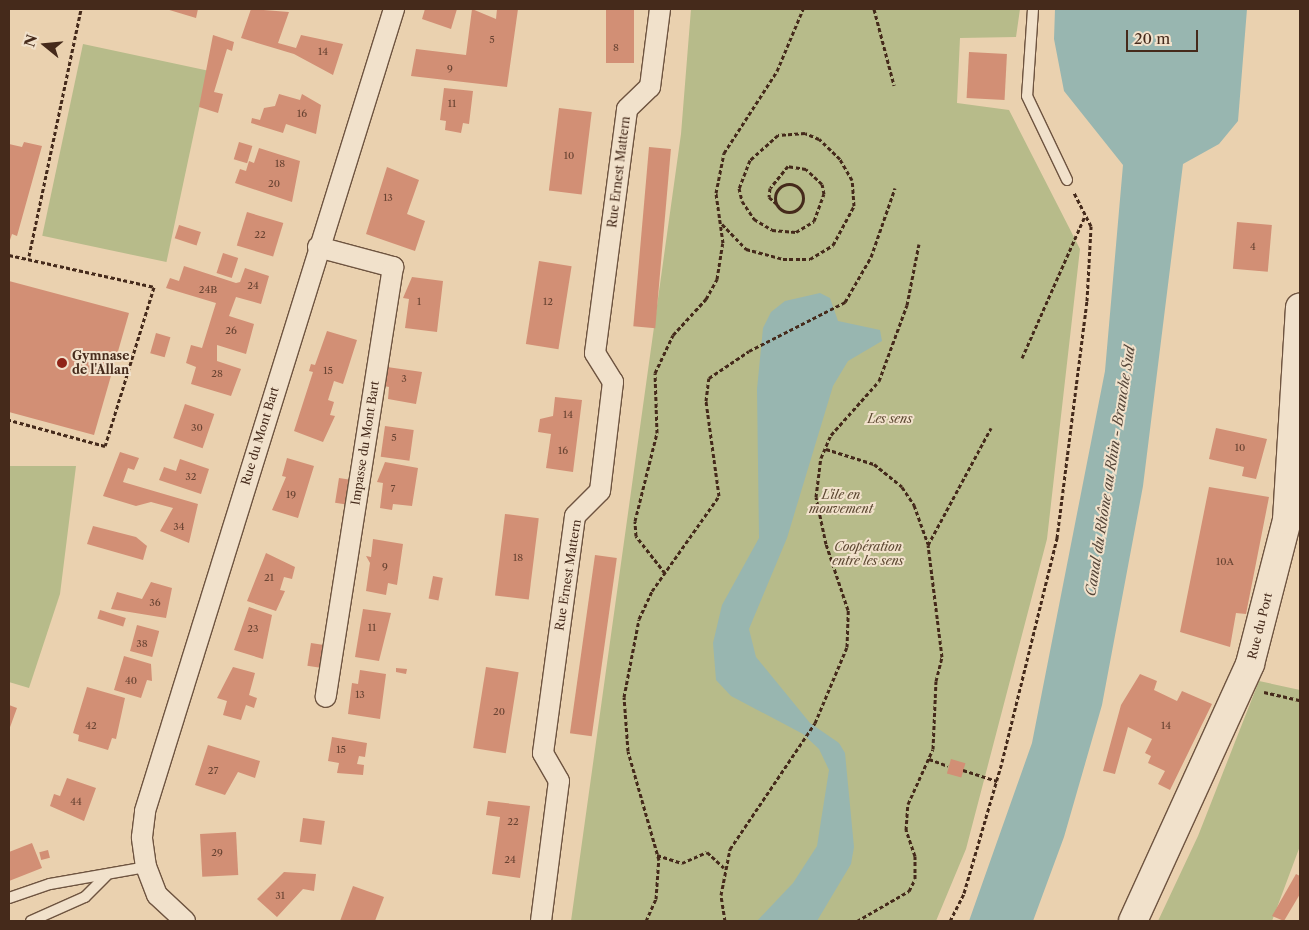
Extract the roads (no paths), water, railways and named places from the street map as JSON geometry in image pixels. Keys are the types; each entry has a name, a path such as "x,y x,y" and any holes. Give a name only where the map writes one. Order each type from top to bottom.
{"main road":[{"name":"Rue du Port","path":"1133,921 1250,664 1287,520 1300,307"}],"street":[{"name":"Rue du Mont Bart","path":"184,921 157,895 146,867 142,837 145,811 318,247 394,9"},
{"name":"Rue Ernest Mattern","path":"541,921 560,781 543,753 575,516 600,491 613,382 595,353 627,109 650,87 660,9"},
{"name":"Impasse du Mont Bart","path":"318,247 393,267 326,697"}],"lane":[{"path":"1033,9 1027,96 1067,180"},
{"path":"9,898 50,884 106,876 146,867"},
{"path":"31,921 85,897 106,876"}],"water":[{"name":"Canal du Rhône au Rhin - Branche Sud","path":"1055,9 1247,9 1238,121 1219,144 1183,164 1143,486 1102,705 1064,837 1033,921 969,921 1032,743 1105,371 1123,165 1064,91 1054,39"},
{"path":"820,293 830,298 838,321 880,330 882,341 848,361 833,386 787,538 749,629 756,657 810,723 839,743 845,753 854,847 851,864 817,921 757,921 793,883 817,846 829,770 819,749 803,734 731,696 716,680 713,643 722,605 759,538 757,389 763,328 771,312 785,301"}],"place":[{"name":"Gymnase de l'Allan","path":"62,363"}],"park label":[{"name":"Les sens","path":"890,419"},
{"name":"L'ile en mouvement","path":"841,502"},
{"name":"Coopération entre les sens","path":"868,554"}]}
